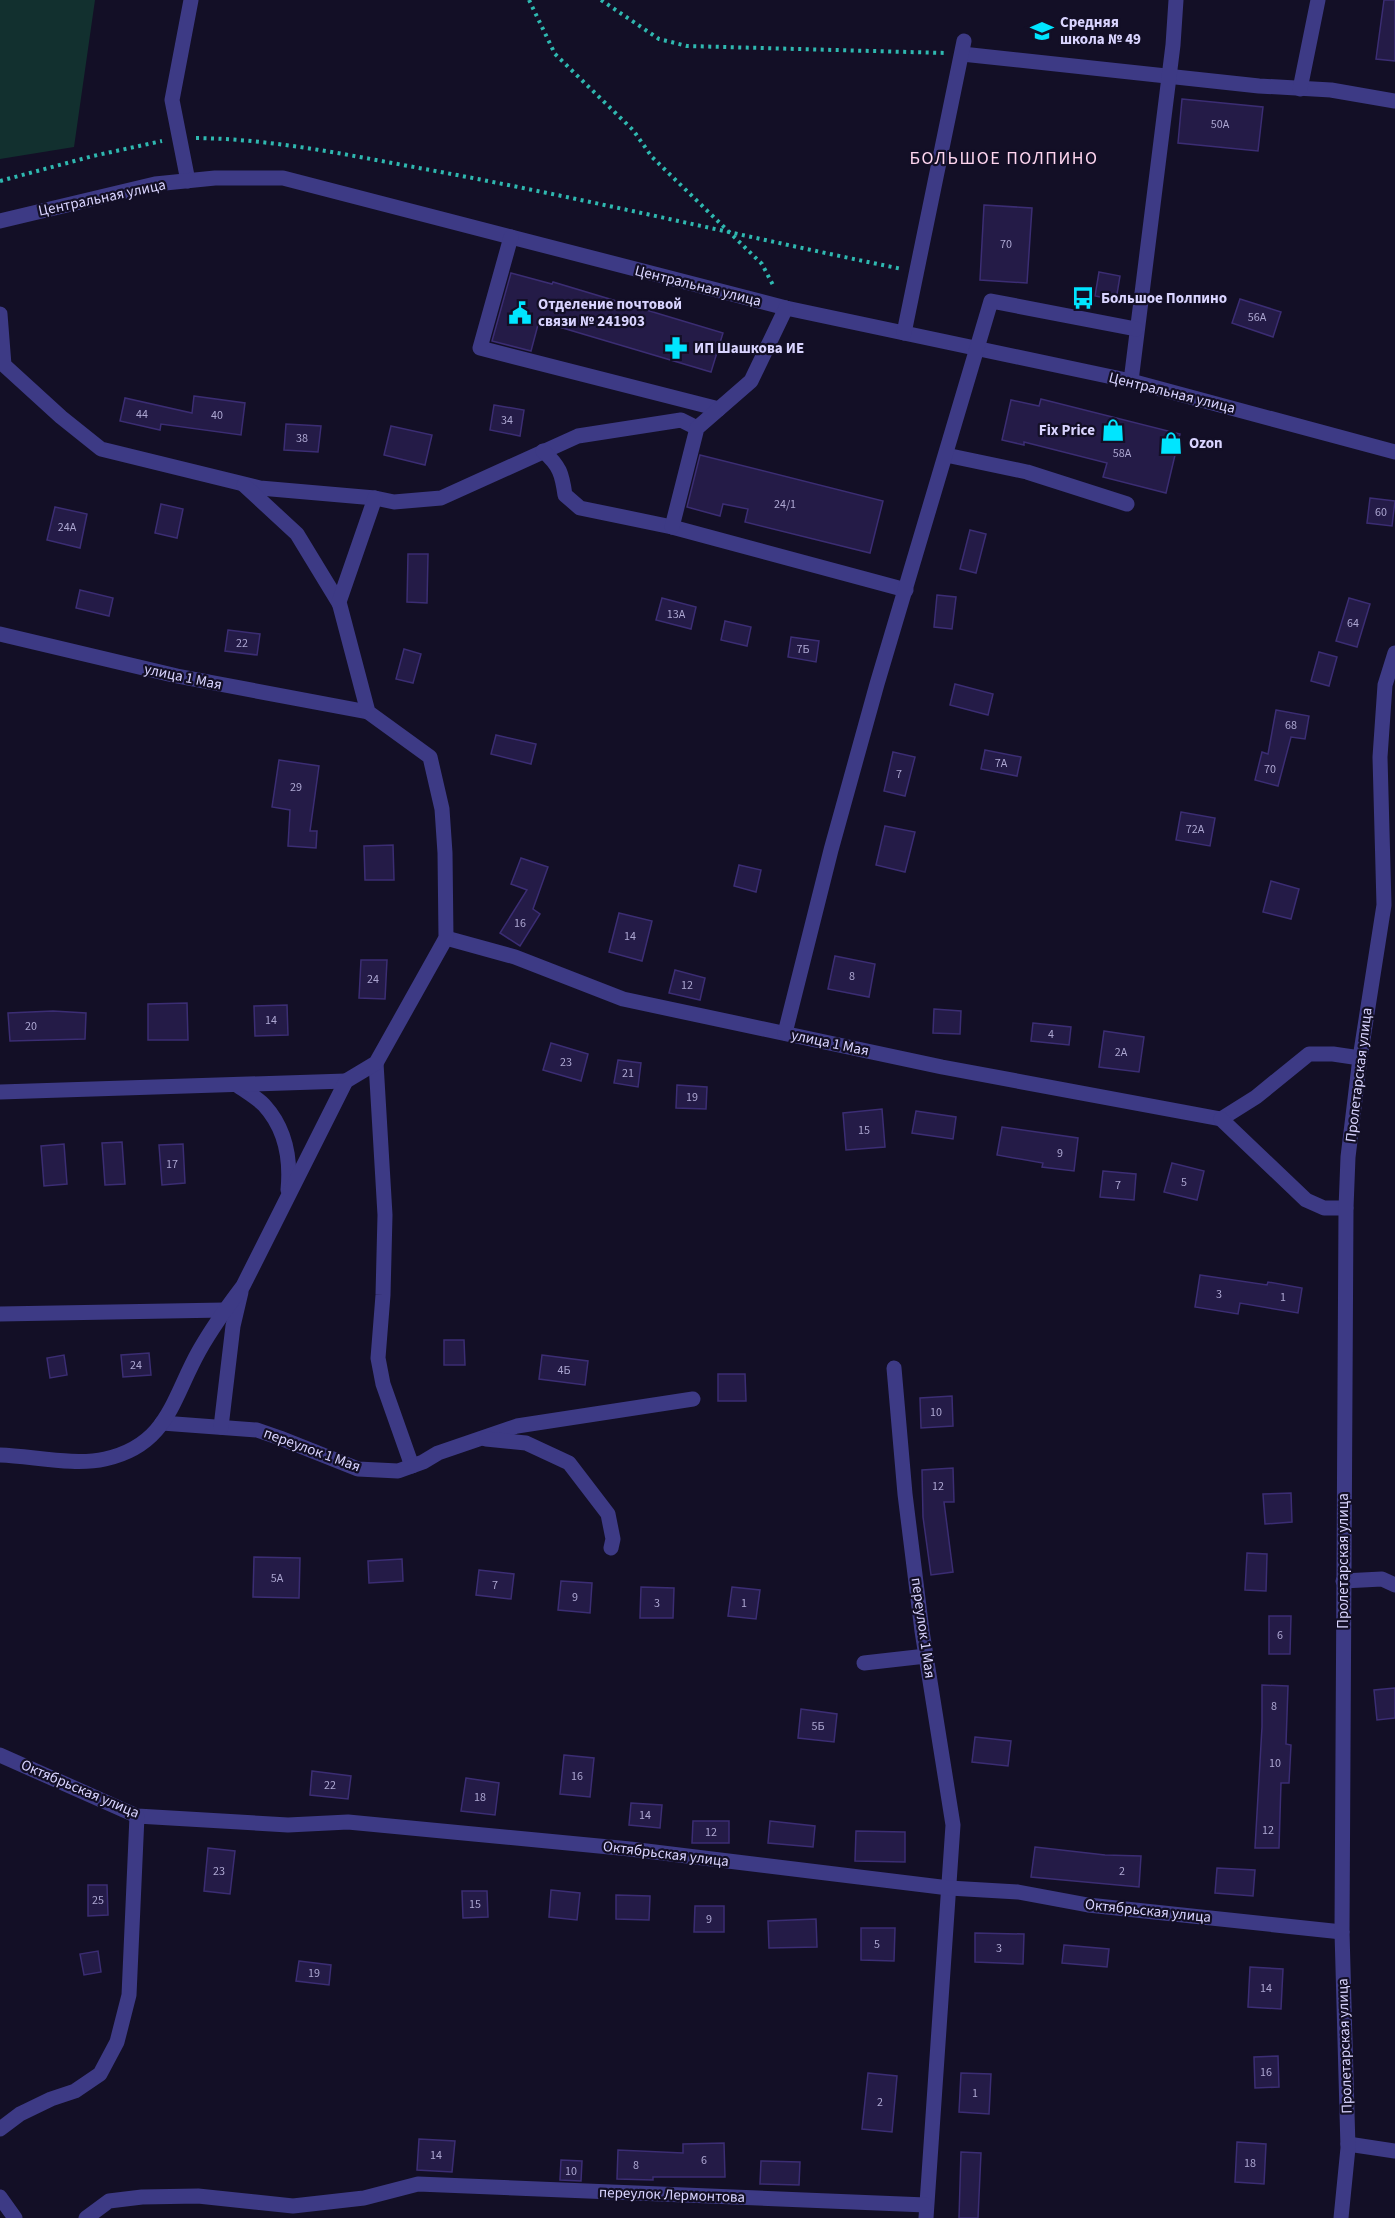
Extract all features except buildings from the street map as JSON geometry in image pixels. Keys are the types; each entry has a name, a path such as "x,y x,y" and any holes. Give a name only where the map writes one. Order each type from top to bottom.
{"street":[{"path":"188,181 172,100 191,0"},
{"path":"1131,381 1176,0"},
{"path":"1300,89 1318,0"},
{"path":"904,333 963,47 1168,75 1300,89 1331,90 1395,101"},
{"name":"Центральная улица","path":"0,220 154,184 215,178 283,178 786,308 1131,381 1395,452"},
{"path":"512,237 480,348 719,409"},
{"path":"784,1033 831,850 991,301 1136,329"},
{"path":"672,527 697,428 751,381 786,308"},
{"path":"0,314 4,365 61,417 101,448 260,488 375,498 394,502 441,498 578,436 681,420 697,428"},
{"path":"543,452 562,472 565,495 580,508 672,527 906,590"},
{"path":"946,455 1028,472 1127,504"},
{"path":"0,1092 346,1081 376,1063 446,938 442,809 430,757 368,712 339,603 297,534 241,483"},
{"path":"339,603 375,498"},
{"name":"улица 1 Мая","path":"0,634 177,676 368,712"},
{"path":"1384,905 1388,787 1380,757 1385,685 1395,653"},
{"path":"1384,905 1395,891"},
{"name":"Пролетарская улица","path":"1341,2218 1348,2144 1342,1932 1346,1208 1348,1157 1360,1058 1384,905"},
{"name":"улица 1 Мая","path":"446,938 515,957 623,999 942,1067 1221,1119"},
{"path":"1346,1208 1324,1208 1306,1200 1221,1119 1256,1097 1309,1054 1333,1054 1360,1058"},
{"path":"376,1063 385,1215 383,1295 378,1358 383,1384 412,1466"},
{"path":"0,1455 73,1461 104,1460 131,1451 147,1441 173,1407 198,1353 224,1310 243,1286 346,1081"},
{"path":"237,1084 263,1104 282,1130 289,1175 287,1198"},
{"path":"221,1426 233,1326 243,1286"},
{"path":"0,1314 224,1310"},
{"name":"переулок 1 Мая","path":"894,1368 906,1494 926,1656 953,1825 949,1888"},
{"path":"483,1439 517,1426 693,1399"},
{"name":"переулок 1 Мая","path":"162,1423 257,1430 358,1469 398,1471 438,1454 483,1439 526,1443 569,1462 608,1514 614,1539 611,1548"},
{"path":"1343,1581 1382,1580 1395,1585"},
{"path":"864,1663 926,1656"},
{"name":"Октябрьская улица","path":"0,1755 137,1816 288,1825 348,1822 630,1849 949,1888 1018,1892 1088,1905 1342,1932"},
{"path":"0,2129 20,2115 51,2099 75,2091 100,2074 117,2042 129,1995 137,1816"},
{"name":"переулок Лермонтова","path":"86,2218 109,2201 142,2197 198,2196 293,2206 364,2198 418,2184 926,2212 949,1888"},
{"path":"1348,2144 1395,2151"},
{"path":"0,2197 15,2218"}],"path":[{"path":"529,0 555,54 633,130 652,157 762,264 786,308"},
{"path":"601,0 658,39 687,46 963,47"},
{"path":"0,181 93,156 180,137 237,138 308,148 481,179 916,272"}],"green space":[{"path":"0,0 95,0 74,147 0,159"}],"place":[{"name":"Средняя школа № 49","path":"1042,31"},
{"name":"Большое Полпино","path":"1083,298"},
{"name":"Отделение почтовой связи № 241903","path":"520,313"},
{"name":"ИП Шашкова ИЕ","path":"676,348"},
{"name":"Fix Price","path":"1113,430"},
{"name":"Ozon","path":"1171,443"}],"district":[{"name":"БОЛЬШОЕ ПОЛПИНО","path":"1004,158"}]}
